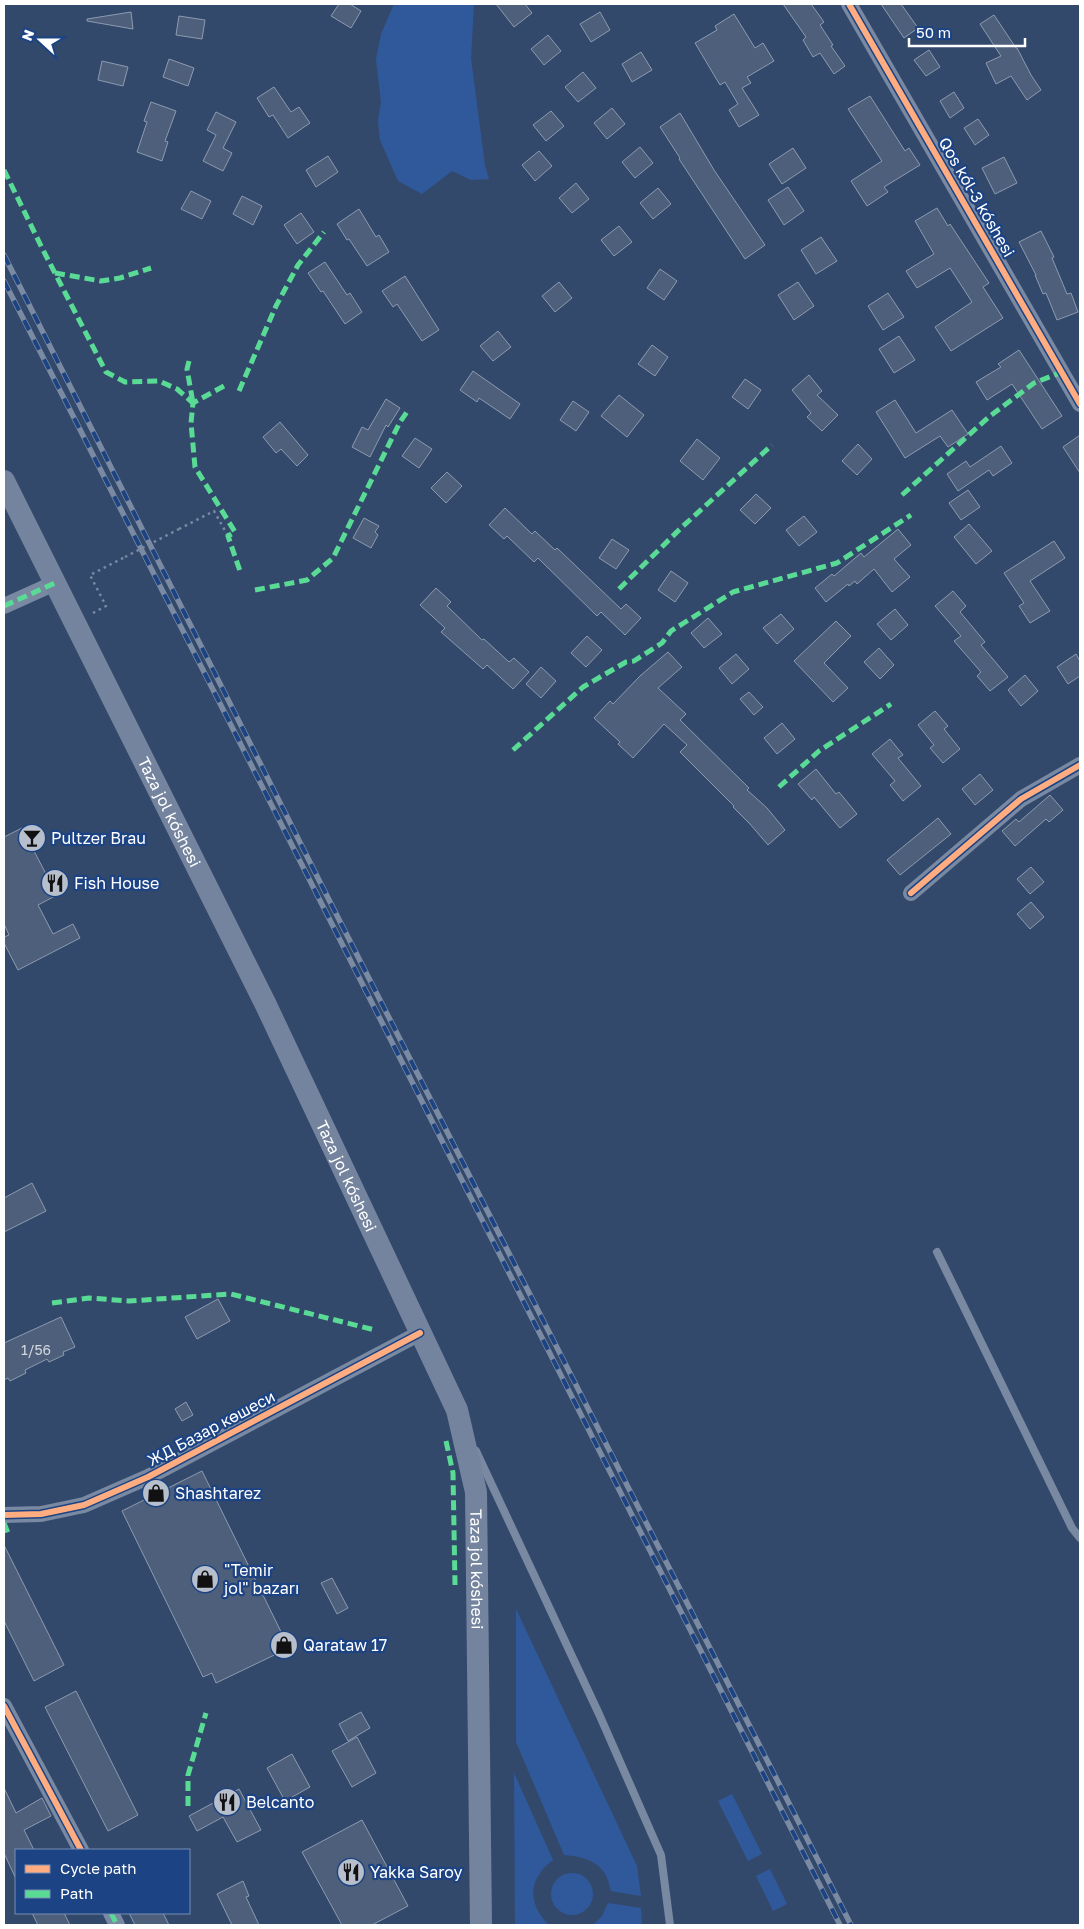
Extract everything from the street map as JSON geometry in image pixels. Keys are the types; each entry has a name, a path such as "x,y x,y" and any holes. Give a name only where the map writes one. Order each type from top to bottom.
{"main road":[{"name":"Taza jol kóshesi","path":"4,481 265,1003 458,1410 476,1492 481,1925"}],"street":[{"name":"Qos kól-3 kóshesi","path":"849,4 1080,404"},
{"path":"4,606 55,583"},
{"path":"911,893 1022,799 1080,765"},
{"name":"ЖД Базар көшеси","path":"4,1515 41,1514 84,1505 148,1477 420,1333"},
{"path":"4,1706 80,1849"}],"lane":[{"path":"937,1252 1072,1528 1080,1538"},
{"path":"458,1410 599,1714 661,1855 670,1925"}],"path":[{"path":"93,613 106,606 90,575 214,511 228,536"}],"shaded area":[{"path":"394,4 474,4 471,58 485,166 489,179 471,180 452,171 422,194 398,181 380,140 378,121 381,102 376,59 381,34"},
{"path":"516,1609 637,1866 641,1896 611,1891 609,1882 601,1868 589,1860 564,1855 516,1742"},
{"path":"514,1773 553,1860 539,1875 533,1891 537,1909 549,1925 515,1925"},
{"path":"732,1794 762,1854 748,1861 718,1801"},
{"path":"770,1869 787,1904 773,1911 756,1876"},
{"path":"576,1873 584,1876 590,1882 593,1894 590,1906 584,1912 568,1915 560,1912 554,1906 551,1890 554,1882 560,1876"},
{"path":"608,1903 641,1908 642,1925 593,1925 602,1916"}],"building":[{"path":"339,4 350,4 361,11 351,28 331,16"},
{"path":"496,4 525,4 532,13 514,27"},
{"path":"783,4 811,4 824,22 820,25 833,45 831,46 845,66 834,74 820,53 813,57 803,40 806,37"},
{"path":"881,4 901,4 918,28 904,38"},
{"path":"131,12 133,29 87,21 87,19"},
{"path":"600,12 610,30 591,42 580,24"},
{"path":"734,14 755,48 763,43 774,61 747,77 751,83 742,88 759,115 739,127 729,110 738,104 725,82 720,85 695,43 717,30 715,26"},
{"path":"994,15 1017,48 1041,90 1027,100 1011,76 996,84 986,63 1001,56 980,24"},
{"path":"179,16 205,20 202,39 176,35"},
{"path":"548,35 561,51 544,65 531,49"},
{"path":"929,50 940,67 926,76 914,60"},
{"path":"641,52 652,70 632,82 622,64"},
{"path":"169,59 194,68 188,86 163,77"},
{"path":"102,61 128,67 123,86 98,80"},
{"path":"583,72 596,88 578,102 565,87"},
{"path":"274,87 291,112 299,107 310,123 288,138 273,115 269,117 257,98"},
{"path":"954,92 964,108 950,118 940,101"},
{"path":"870,96 905,151 909,148 920,165 884,187 888,192 867,206 851,181 882,161 848,109"},
{"path":"151,102 176,111 165,141 168,142 162,161 137,152 147,122 144,121"},
{"path":"612,108 625,124 607,139 594,123"},
{"path":"551,111 564,126 546,141 533,125"},
{"path":"216,112 236,122 223,148 232,153 223,171 203,161 216,135 207,130"},
{"path":"680,113 714,170 765,245 745,259 660,127"},
{"path":"978,119 989,135 975,145 964,128"},
{"path":"640,147 653,163 635,178 622,162"},
{"path":"793,148 806,168 782,184 769,164"},
{"path":"539,151 552,166 535,181 522,165"},
{"path":"328,156 338,172 316,187 306,170"},
{"path":"1004,157 1017,183 995,194 982,168"},
{"path":"576,183 589,199 572,213 559,198"},
{"path":"788,187 804,211 784,225 768,200"},
{"path":"658,188 671,204 653,219 640,203"},
{"path":"191,191 211,201 202,219 181,209"},
{"path":"242,196 262,206 253,225 233,214"},
{"path":"937,208 948,226 950,224 989,283 983,287 1003,318 951,351 935,327 972,302 950,268 917,288 906,271 934,254 915,221"},
{"path":"359,209 376,237 379,235 389,252 367,266 337,224"},
{"path":"301,213 314,232 297,244 284,225"},
{"path":"619,226 632,242 614,256 601,240"},
{"path":"1041,231 1054,257 1052,258 1067,294 1071,293 1078,312 1057,320 1046,293 1043,294 1036,275 1019,242"},
{"path":"821,237 837,261 816,274 801,250"},
{"path":"325,262 347,295 350,293 362,312 345,324 323,291 321,292 308,273"},
{"path":"660,269 677,281 664,300 647,288"},
{"path":"405,276 439,330 422,341 397,304 393,307 382,291"},
{"path":"559,282 572,298 555,312 542,296"},
{"path":"798,282 814,306 794,320 778,295"},
{"path":"888,293 904,317 883,330 868,306"},
{"path":"498,331 511,347 493,361 480,346"},
{"path":"899,336 915,360 894,373 879,349"},
{"path":"652,345 668,357 655,376 638,364"},
{"path":"1019,350 1062,416 1042,429 1012,384 987,400 976,382 1001,367 998,364"},
{"path":"473,371 520,404 510,419 479,398 477,402 460,390"},
{"path":"809,375 822,391 817,395 838,415 822,431 807,417 811,413 792,390"},
{"path":"745,379 761,390 748,409 732,397"},
{"path":"619,395 644,415 627,437 601,416"},
{"path":"386,399 400,408 388,427 386,425 370,457 352,447 362,427 368,430"},
{"path":"895,400 916,433 952,410 968,434 948,447 940,436 905,458 876,412"},
{"path":"573,401 589,412 576,431 560,420"},
{"path":"280,422 308,455 297,466 281,449 276,453 263,437"},
{"path":"1080,435 1080,473 1063,447"},
{"path":"415,438 432,449 419,468 402,456"},
{"path":"697,439 720,458 703,480 680,461"},
{"path":"858,444 872,459 857,475 842,461"},
{"path":"1001,446 1012,463 993,476 989,470 958,491 947,474 966,461 970,467"},
{"path":"447,472 462,486 446,503 431,488"},
{"path":"968,490 980,507 961,520 949,503"},
{"path":"756,494 771,508 755,524 740,510"},
{"path":"505,508 532,534 535,531 555,550 557,548 621,609 626,604 641,618 625,635 601,612 597,616 538,558 534,562 507,536 504,539 489,525"},
{"path":"804,516 817,532 799,546 786,530"},
{"path":"364,518 379,526 375,532 378,535 371,548 353,538"},
{"path":"969,524 992,551 976,564 954,537"},
{"path":"898,529 911,545 894,559 910,577 892,592 874,569 857,584 855,581 849,586 848,584 826,602 815,588 832,574 834,576 861,553 864,557"},
{"path":"612,539 629,550 616,569 599,558"},
{"path":"1054,541 1065,558 1030,581 1050,611 1030,623 1019,606 1024,603 1004,573"},
{"path":"671,571 688,583 675,602 658,590"},
{"path":"436,588 451,602 447,606 482,640 484,639 509,662 514,658 529,672 513,689 487,665 483,669 441,632 445,628 420,605"},
{"path":"953,591 966,606 960,612 985,642 981,645 1008,677 990,691 977,676 981,672 954,641 961,636 935,606"},
{"path":"895,609 908,625 891,640 877,624"},
{"path":"781,614 794,629 777,644 763,628"},
{"path":"708,618 722,634 704,648 691,633"},
{"path":"836,621 851,636 824,663 848,688 833,702 794,661"},
{"path":"587,636 602,650 586,667 571,653"},
{"path":"879,648 894,665 880,679 864,662"},
{"path":"668,652 682,667 658,688 686,714 680,720 749,788 747,790 767,808 785,830 768,845 734,806 680,752 687,745 664,724 633,758 618,744 620,742 594,718 610,701 613,704 640,676"},
{"path":"736,654 749,669 732,684 719,668"},
{"path":"1076,654 1080,661 1080,676 1068,684 1057,667"},
{"path":"541,667 556,681 541,698 526,684"},
{"path":"1025,675 1038,691 1021,706 1008,690"},
{"path":"749,692 763,707 754,715 740,699"},
{"path":"935,711 948,726 944,729 960,749 943,763 930,748 934,745 918,725"},
{"path":"782,723 795,739 777,754 764,738"},
{"path":"890,739 903,755 898,758 921,786 903,801 890,785 895,781 872,754"},
{"path":"816,769 836,794 839,792 857,814 840,828 814,797 812,800 798,784"},
{"path":"980,774 993,790 975,805 962,789"},
{"path":"1050,795 1063,810 1049,822 1046,819 1015,846 1002,831 1016,819 1019,822"},
{"path":"938,818 951,834 900,875 887,860"},
{"path":"22,828 57,895 38,905 53,934 73,924 80,938 18,970 4,943 4,937 9,935 4,924 4,837"},
{"path":"1031,867 1044,882 1030,894 1017,879"},
{"path":"1031,902 1044,917 1030,929 1017,914"},
{"path":"32,1183 46,1211 4,1232 4,1198"},
{"path":"218,1299 230,1321 197,1339 185,1317"},
{"path":"61,1317 75,1347 63,1352 64,1355 49,1362 47,1359 25,1370 26,1373 10,1381 8,1378 4,1380 4,1343"},
{"path":"186,1402 193,1415 182,1421 175,1409"},
{"name":"\"Temir jol\" bazarı","path":"202,1471 289,1648 216,1683 212,1673 203,1677 122,1511"},
{"path":"4,1545 64,1665 34,1681 4,1621"},
{"path":"332,1578 348,1608 337,1614 321,1583"},
{"path":"76,1691 138,1815 108,1831 45,1707"},
{"path":"361,1712 370,1728 348,1741 339,1724"},
{"path":"357,1737 376,1773 352,1787 332,1751"},
{"path":"292,1754 310,1787 285,1801 267,1768"},
{"path":"4,1788 16,1813 42,1798 51,1816 24,1830 34,1849 15,1849 15,1877 4,1853"},
{"path":"239,1789 261,1830 237,1842 223,1817 197,1831 189,1816"},
{"name":"Yakka Saroy","path":"362,1820 408,1906 372,1925 342,1925 302,1852"},
{"path":"243,1881 249,1896 246,1897 259,1925 232,1925 217,1894"},
{"path":"32,1914 64,1914 70,1925 38,1925"},
{"path":"130,1914 164,1914 169,1925 135,1925"}],"railway":[{"path":"4,255 325,892 851,1925"},
{"path":"4,281 840,1925"}],"marked path":[{"path":"4,170 106,372 125,382 159,381 177,389 193,403"},
{"path":"239,391 276,306 298,265 324,232"},
{"path":"55,273 101,281 120,278 151,268"},
{"path":"189,361 187,369 193,403"},
{"path":"902,495 990,416 1034,383 1062,372"},
{"path":"224,386 193,403 191,423 195,467 235,532 228,536 240,571"},
{"path":"255,590 307,580 333,558 400,422 409,409"},
{"path":"619,589 681,528 772,445"},
{"path":"513,750 583,687 626,662 634,661 662,643 671,631 733,592 837,563 911,515"},
{"path":"4,606 55,583"},
{"path":"779,787 819,751 891,704"},
{"path":"52,1303 89,1298 129,1301 231,1294 375,1330"},
{"path":"446,1441 453,1473 455,1585"},
{"path":"4,1523 8,1533"},
{"path":"188,1806 188,1775 206,1713"},
{"path":"112,1914 117,1925"}],"cycle path":[{"path":"849,4 1080,404"},
{"path":"911,893 1021,799 1080,765"},
{"path":"4,1515 41,1514 84,1505 148,1477 420,1333"},
{"path":"4,1706 80,1849"}],"place":[{"name":"Pultzer Brau","path":"32,838"},
{"name":"Fish House","path":"55,883"},
{"name":"Shashtarez","path":"156,1493"},
{"name":"\"Temir jol\" bazarı","path":"205,1579"},
{"name":"Qarataw 17","path":"284,1645"},
{"name":"Belcanto","path":"227,1802"},
{"name":"Yakka Saroy","path":"351,1872"}]}
